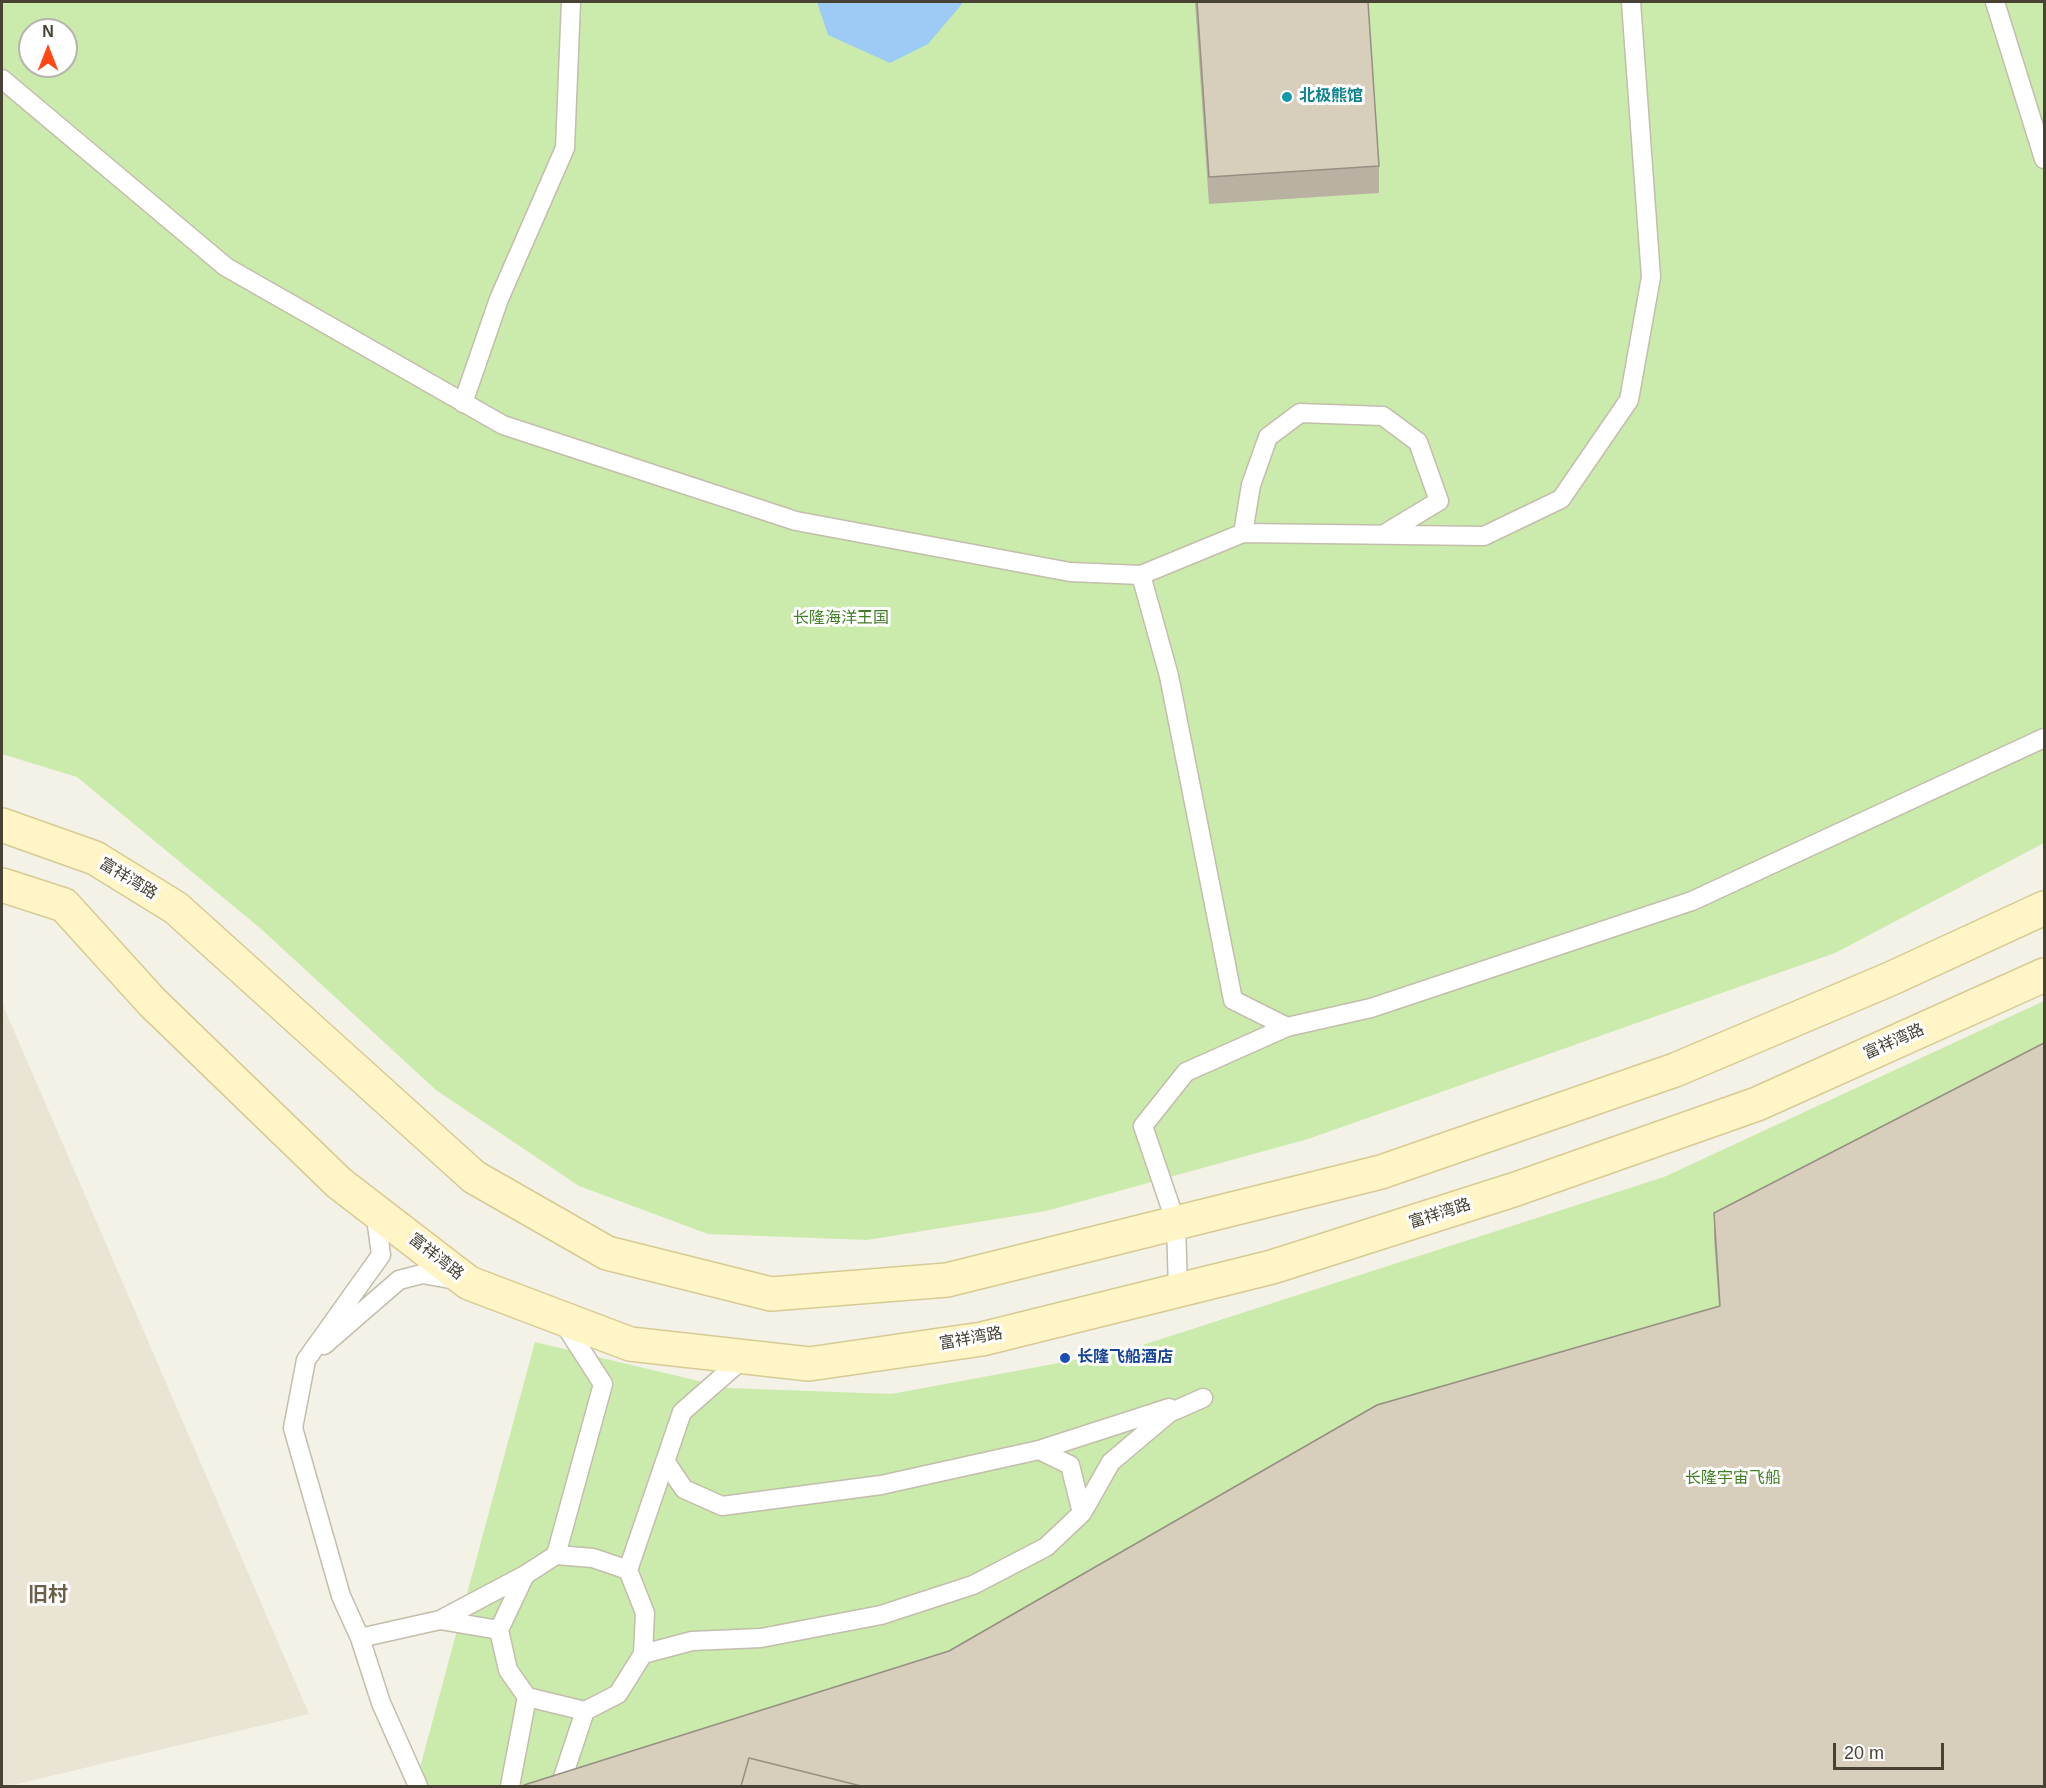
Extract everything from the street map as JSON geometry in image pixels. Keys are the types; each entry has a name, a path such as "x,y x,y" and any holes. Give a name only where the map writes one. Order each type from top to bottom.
{"main road":[{"name":"富祥湾路","path":"2,825 95,858 176,908 474,1177 608,1253 771,1294 947,1280 1381,1172 1675,1070 1890,980 2044,908"},
{"name":"富祥湾路","path":"2,885 64,904 152,1002 339,1183 469,1283 630,1344 809,1364 982,1339 1272,1267 1516,1190 1756,1104 2044,975"}],"lane":[{"path":"463,403 499,299 565,148 571,2"},
{"path":"2,79 226,267 503,425 796,521 1070,572 1141,575 1243,533 1484,536 1561,499 1629,400 1651,277 1631,2"},
{"path":"1995,2 2044,159"},
{"path":"1243,533 1251,485 1268,437 1300,413 1383,416 1418,442 1440,501 1386,533"},
{"path":"1141,575 1169,676 1233,1000 1287,1027"},
{"path":"1178,1290 1176,1223 1143,1126 1186,1072 1287,1027 1371,1008 1692,901 2044,738"},
{"path":"375,1210 381,1254 306,1360 293,1428 341,1596 360,1638 381,1703 418,1786"},
{"path":"306,1360 399,1280 422,1274 469,1283"},
{"path":"556,1555 603,1384 560,1318"},
{"path":"525,1575 499,1630 508,1670 527,1697 585,1711 618,1694 643,1654 645,1613 628,1570 682,1412 745,1357"},
{"path":"643,1654 692,1641 761,1638 881,1615 973,1585 1046,1547 1082,1513 1111,1462 1169,1413 1203,1398 1040,1450 881,1485 723,1506 684,1489 665,1461"},
{"path":"1040,1450 1070,1464 1082,1513"},
{"path":"360,1638 440,1620 525,1575 556,1555 593,1558 628,1570"},
{"path":"440,1620 499,1630"},
{"path":"510,1786 527,1697"},
{"path":"560,1786 585,1711"}],"shaded area":[{"path":"2,1003 309,1714 9,1786 2,1786"}],"green space":[{"name":"长隆海洋王国","path":"2,2 2044,2 2044,843 1835,953 1308,1139 1046,1211 867,1240 708,1234 579,1186 436,1090 260,928 77,777 2,754"},
{"name":"长隆宇宙飞船","path":"2044,1001 2044,1786 415,1786 535,1342 728,1388 891,1394 1124,1351 1664,1177"}],"water":[{"path":"817,2 962,2 962,4 928,44 890,63 828,35"}],"building":[{"name":"北极熊馆","path":"1197,2 1368,2 1379,166 1209,177"},
{"name":"长隆宇宙飞船","path":"2044,1043 2044,1786 861,1786 749,1758 741,1786 524,1786 949,1651 1377,1405 1720,1306 1714,1213"},
{"path":"749,1758 861,1786 741,1786"}],"place":[{"name":"北极熊馆","path":"1287,97"},
{"name":"长隆飞船酒店","path":"1065,1358"}],"district":[{"name":"旧村","path":"48,1595"}]}
